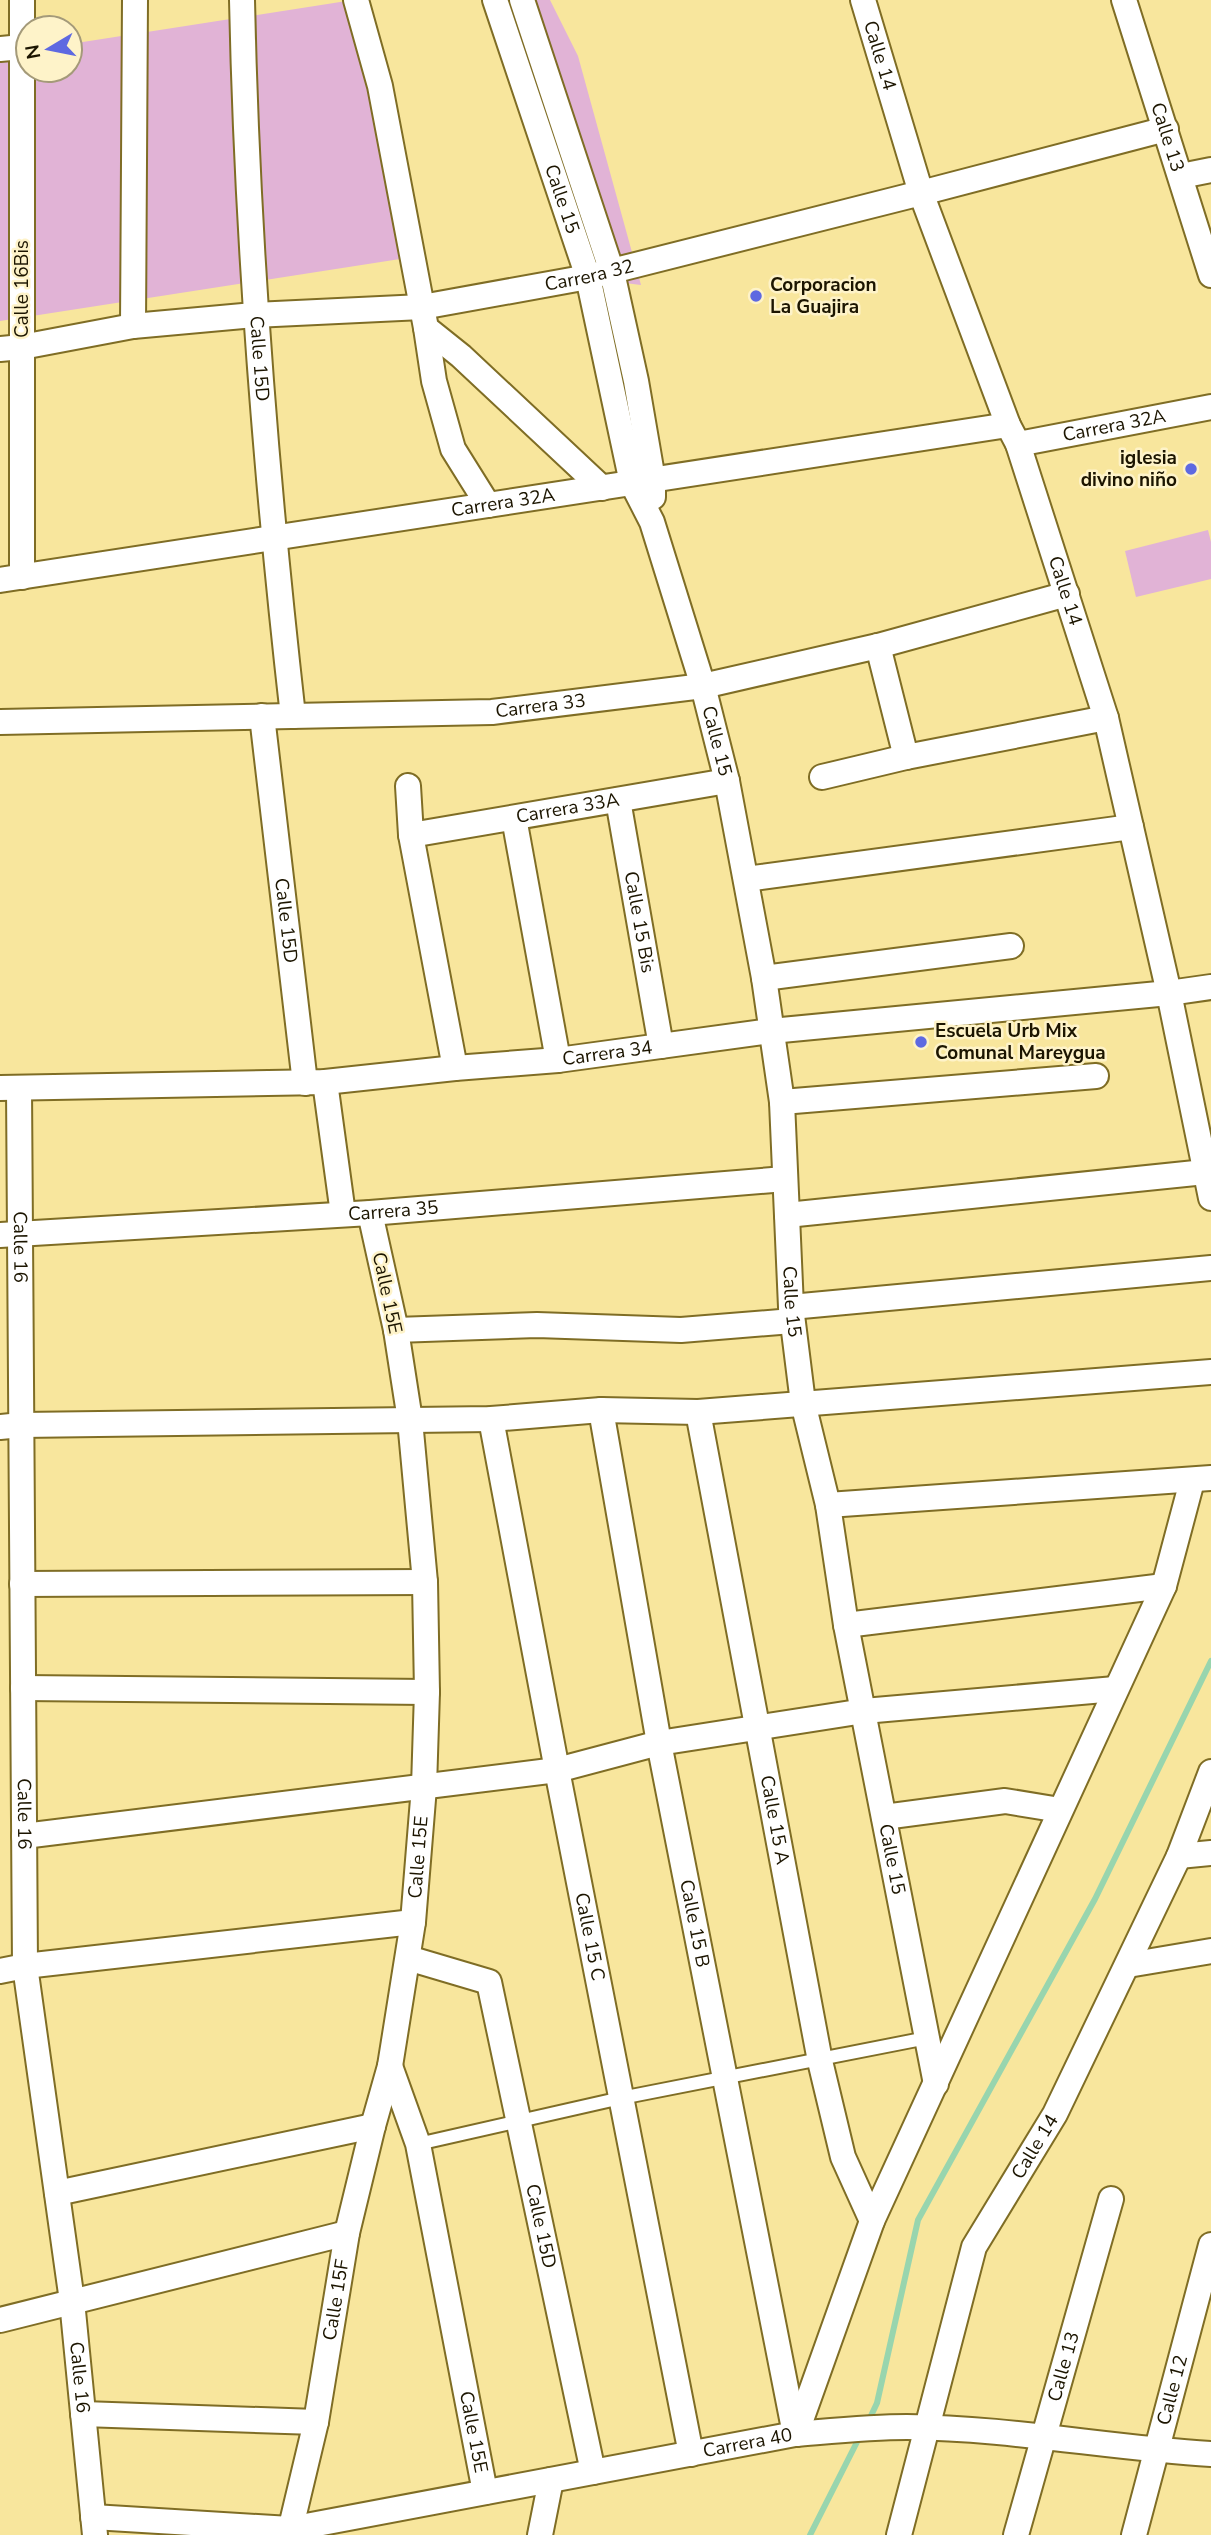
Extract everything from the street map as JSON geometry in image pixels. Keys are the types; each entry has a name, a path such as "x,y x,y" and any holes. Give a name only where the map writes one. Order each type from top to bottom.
{"street":[{"name":"Calle 16Bis","path":"11,579 11,48 22,0"},
{"path":"133,326 135,0"},
{"name":"Calle 15D","path":"242,0 254,315 273,538 293,716"},
{"path":"356,0 380,86 434,381 453,449 488,505"},
{"name":"Calle 15","path":"495,0 600,275"},
{"name":"Calle 15","path":"522,0 600,275 653,522 703,686 727,781 764,978 782,1102 792,1314 803,1404 828,1505 846,1625 936,2084"},
{"name":"Calle 14","path":"863,0 921,194 1013,435 1067,594 1105,718 1169,993 1211,1199"},
{"name":"Calle 13","path":"1124,0 1211,275"},
{"name":"Carrera 32","path":"11,348 133,326 254,315 424,317 921,194 1167,129"},
{"path":"1181,176 1211,170"},
{"path":"424,317 460,356 602,488"},
{"name":"Carrera 32A","path":"11,579 643,481 1013,435 1211,407"},
{"name":"Carrera 33","path":"0,722 492,712 703,686 878,646 1067,594"},
{"path":"878,646 906,757"},
{"name":"Calle 15D","path":"262,716 315,1083 343,1214"},
{"path":"822,776 1105,718"},
{"name":"Carrera 33A","path":"411,835 727,781"},
{"path":"408,786 411,835 456,1068"},
{"name":"Calle 15 Bis","path":"618,800 661,1046"},
{"path":"514,818 558,1060"},
{"path":"746,879 1131,827"},
{"path":"764,978 1011,946"},
{"name":"Carrera 34","path":"9,1088 315,1083 558,1060 771,1031 1211,987"},
{"path":"782,1102 1096,1076"},
{"name":"Calle 16","path":"9,1088 11,1426 22,1584 25,1966 72,2301 94,2526"},
{"path":"787,1214 1205,1172"},
{"name":"Carrera 35","path":"10,1235 370,1213 785,1179"},
{"name":"Calle 15E","path":"370,1213 396,1330 410,1420 425,1582 425,1787 413,1922 390,2066 418,2144 485,2492"},
{"path":"396,1330 537,1325 681,1330 792,1314 1211,1268"},
{"path":"11,1426 491,1419 601,1410 698,1412 1211,1372"},
{"name":"Calle 15 B","path":"601,1410 659,1743 795,2434"},
{"name":"Calle 15 A","path":"698,1412 820,2061 843,2157 872,2221"},
{"name":"Calle 15 C","path":"491,1419 691,2454"},
{"path":"795,2434 872,2221 1164,1586 1201,1479 828,1505"},
{"path":"22,1584 425,1582"},
{"path":"846,1625 1164,1586"},
{"path":"23,1688 427,1692"},
{"path":"24,1836 557,1770 659,1743 864,1711 1115,1689"},
{"name":"Calle 14","path":"899,2535 916,2427 974,2248 1055,2114 1179,1856 1211,1772"},
{"path":"884,1817 1005,1801 1060,1810"},
{"path":"1179,1856 1211,1853"},
{"path":"0,1971 413,1922"},
{"path":"1128,1965 1211,1951"},
{"name":"Calle 15D","path":"408,1958 489,1982 593,2472"},
{"name":"Calle 15F","path":"290,2532 316,2422 347,2233 390,2066"},
{"path":"57,2193 373,2126"},
{"name":"Calle 13","path":"1016,2535 1111,2199"},
{"path":"0,2320 347,2233"},
{"name":"Calle 12","path":"1134,2535 1211,2245"},
{"path":"83,2414 316,2422"},
{"name":"Carrera 40","path":"94,2526 290,2532 485,2492 795,2434 843,2430 916,2427 1044,2437 1155,2451 1211,2454"},
{"path":"540,2535 551,2480"}],"lane":[{"path":"418,2144 621,2098 927,2038"}],"shaded area":[{"path":"360,0 400,259 0,321 0,55 14,62 14,84 84,84 84,42"},
{"path":"499,0 550,0 578,56 641,285 600,280"},
{"path":"1208,530 1211,542 1211,579 1136,597 1125,551"}],"waterway":[{"path":"869,2420 877,2403 918,2220 1095,1899 1211,1661"},
{"path":"810,2535 860,2436"}],"place":[{"name":"Corporacion La Guajira","path":"756,296"},
{"name":"iglesia divino niño","path":"1191,469"},
{"name":"Escuela Urb Mix Comunal Mareygua","path":"921,1042"}]}
